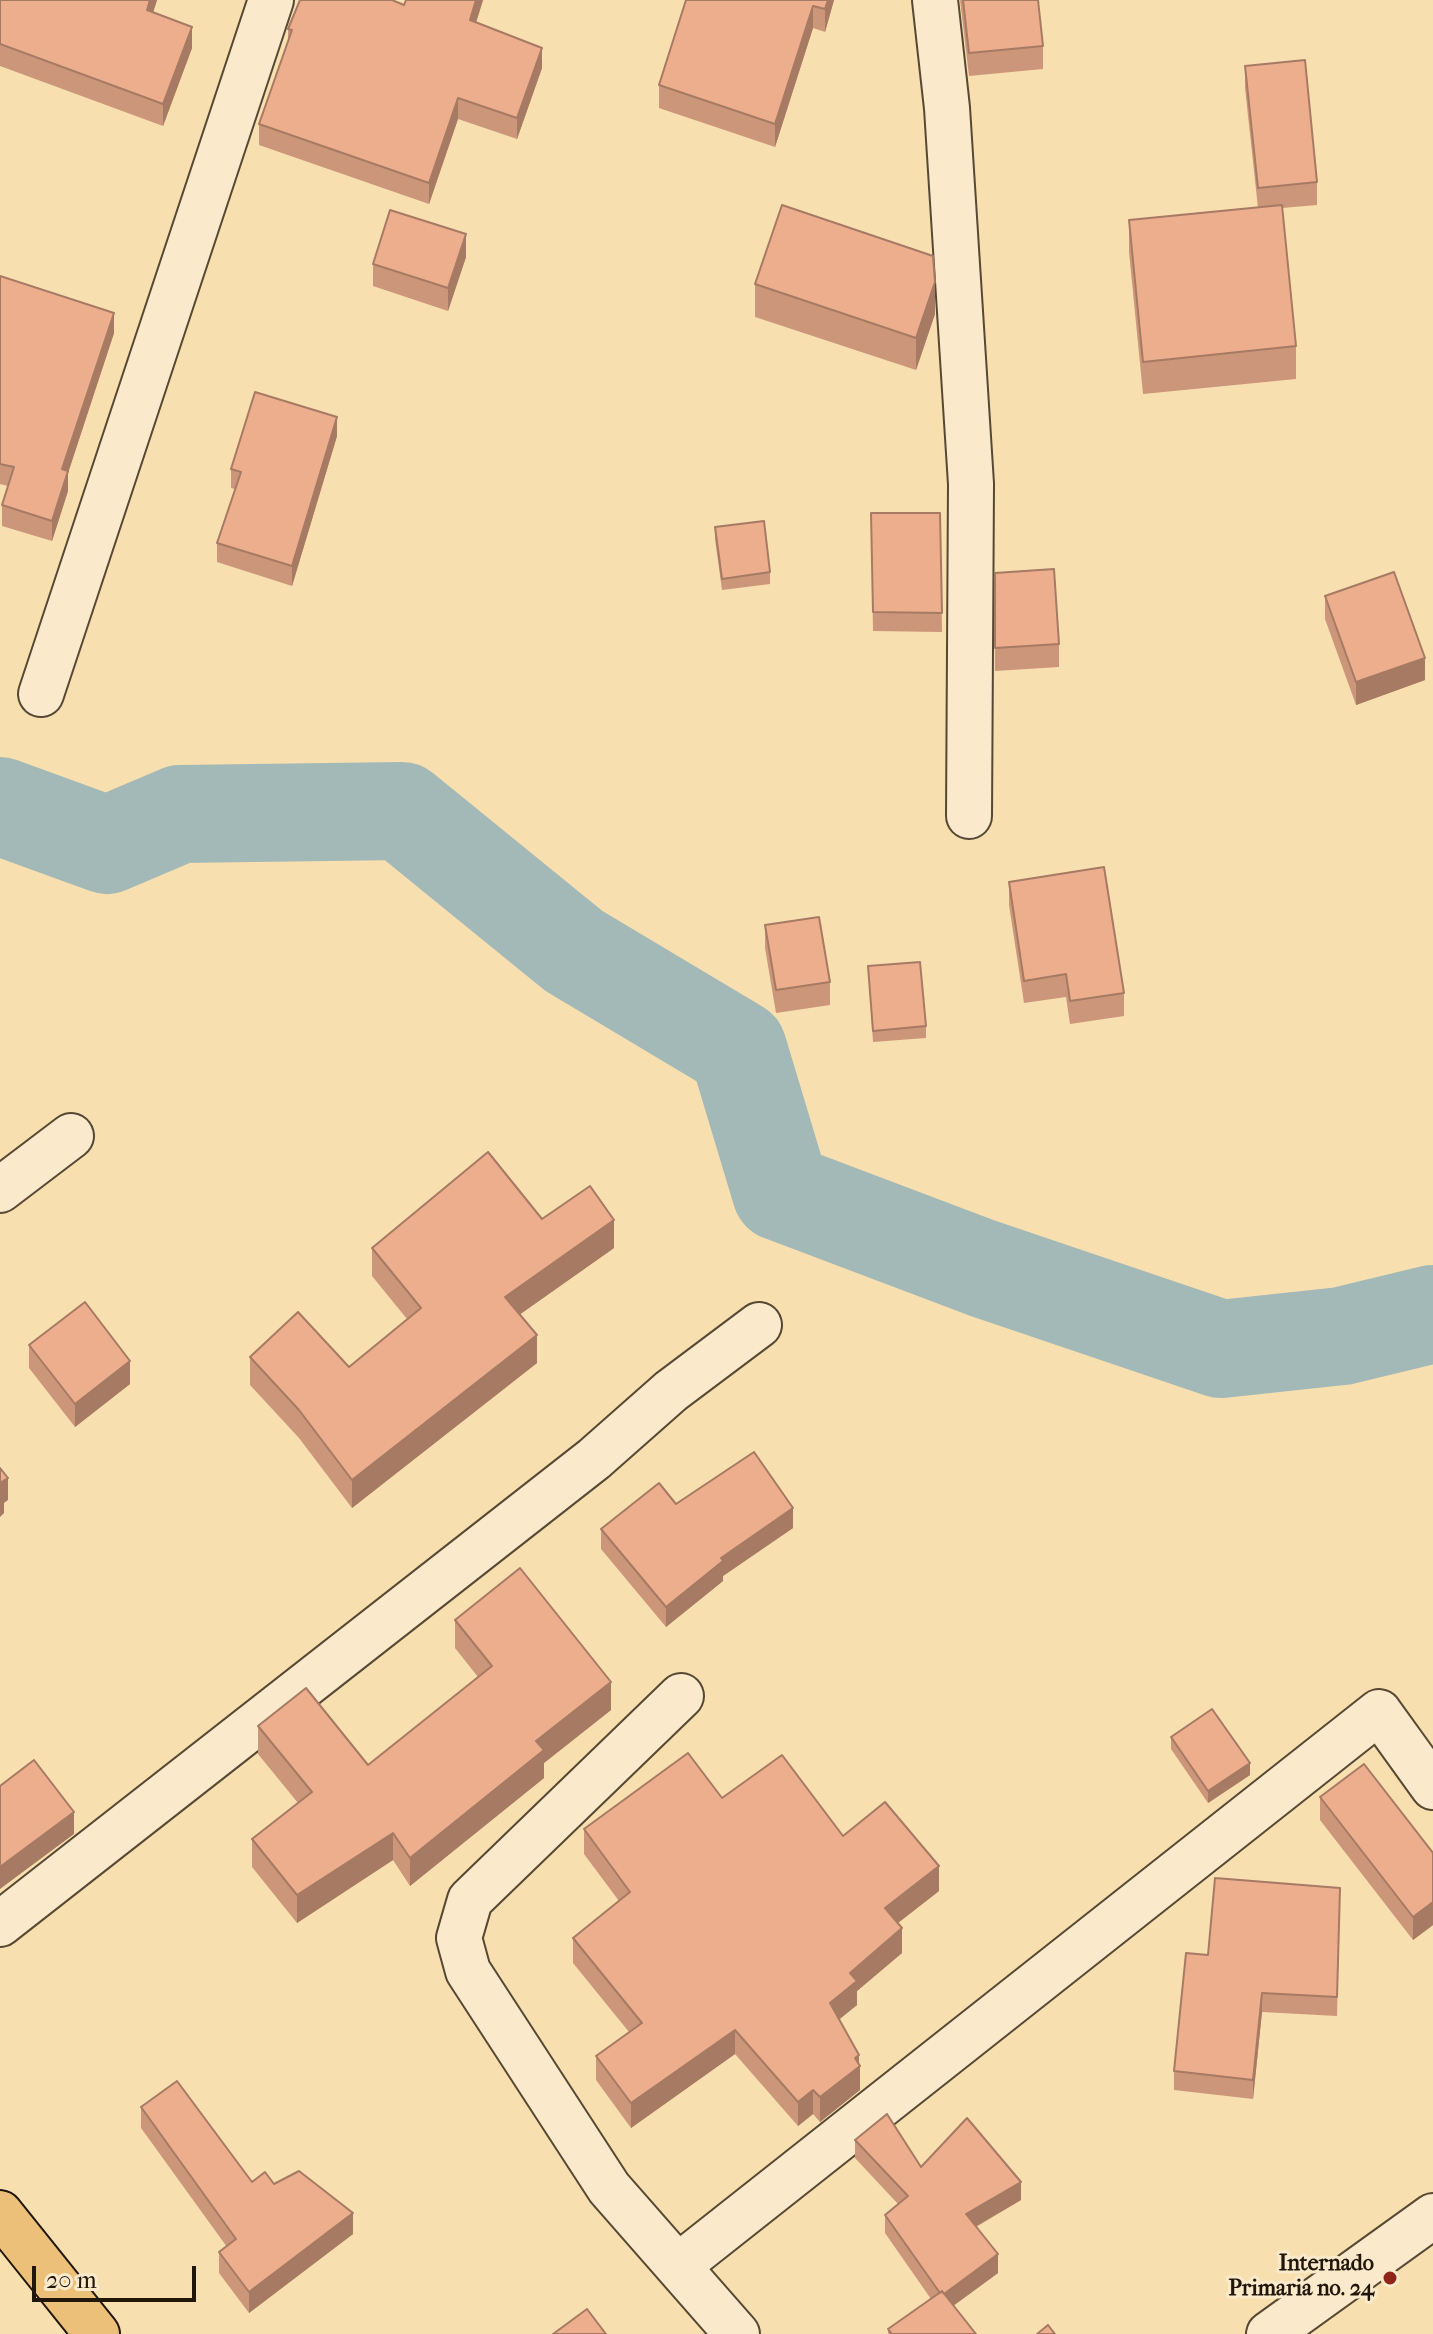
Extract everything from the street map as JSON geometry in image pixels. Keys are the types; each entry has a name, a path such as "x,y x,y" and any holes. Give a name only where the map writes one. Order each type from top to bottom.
{"main road":[{"path":"0,2213 97,2334"}],"street":[{"path":"41,694 271,0"},
{"path":"935,0 947,108 971,484 969,816"},
{"path":"0,1190 71,1136"},
{"path":"0,1924 594,1459 671,1391 759,1325"},
{"path":"681,1696 470,1900 459,1938 468,1971 542,2090 609,2188 737,2334"},
{"path":"678,2266 1379,1712 1433,1787"},
{"path":"1269,2334 1433,2216"}],"building":[{"path":"0,0 150,0 147,10 192,27 163,104 0,44"},
{"path":"300,0 392,0 404,5 406,0 476,0 470,20 542,48 517,118 458,98 429,183 259,124"},
{"path":"686,0 828,0 825,9 813,6 775,124 659,85"},
{"path":"963,0 1038,0 1043,46 969,53"},
{"path":"1305,60 1317,182 1258,188 1245,66"},
{"path":"782,205 933,256 935,282 916,338 755,284"},
{"path":"1282,205 1296,346 1143,362 1129,220"},
{"path":"390,210 466,234 448,288 373,264"},
{"path":"0,276 114,313 62,469 68,471 52,521 2,505 14,467 0,464"},
{"path":"255,392 337,417 292,566 217,543 241,472 231,469"},
{"path":"871,513 940,513 942,613 873,612"},
{"path":"764,521 770,572 722,579 715,527"},
{"path":"1054,569 1059,644 995,648 995,573"},
{"path":"1394,572 1425,658 1356,682 1325,596"},
{"path":"1104,867 1124,993 1070,1001 1066,974 1024,981 1009,882"},
{"path":"819,917 830,982 776,990 765,925"},
{"path":"920,962 926,1026 873,1031 868,966"},
{"path":"488,1152 542,1219 590,1186 614,1220 505,1297 537,1335 352,1480 299,1410 250,1357 298,1312 349,1367 421,1308 372,1248"},
{"path":"85,1302 130,1361 75,1404 29,1345"},
{"path":"754,1452 793,1508 721,1558 723,1561 666,1607 601,1529 659,1483 676,1504"},
{"path":"0,1468 8,1478 0,1483"},
{"path":"520,1568 611,1682 536,1741 544,1750 410,1858 393,1833 297,1895 252,1839 312,1792 258,1726 306,1688 368,1765 492,1666 455,1620"},
{"path":"1212,1709 1250,1763 1208,1791 1171,1737"},
{"path":"688,1753 722,1798 782,1755 843,1836 885,1802 939,1866 885,1908 902,1928 850,1973 857,1981 830,2003 859,2055 855,2058 860,2066 820,2097 813,2090 798,2102 735,2030 631,2103 596,2056 642,2023 573,1938 630,1892 584,1829"},
{"path":"34,1760 74,1812 0,1867 0,1786"},
{"path":"1364,1764 1433,1853 1433,1902 1413,1917 1320,1797"},
{"path":"1215,1878 1340,1888 1337,1997 1262,1993 1253,2080 1174,2071 1186,1953 1208,1955"},
{"path":"177,2081 252,2182 265,2172 274,2184 299,2171 353,2213 249,2292 219,2252 236,2239 141,2107"},
{"path":"887,2114 921,2167 967,2118 1021,2182 966,2214 998,2254 944,2294 942,2291 940,2293 885,2215 908,2196 855,2140"},
{"path":"942,2291 976,2334 892,2334 888,2329"},
{"path":"587,2309 606,2334 553,2334"},
{"path":"1048,2325 1055,2334 1037,2334"}],"waterway":[{"path":"0,806 107,845 180,814 402,811 574,951 738,1049 781,1192 982,1268 1221,1349 1342,1336 1433,1314"}],"place":[{"name":"Internado Primaria no. 24","path":"1390,2278"}]}
